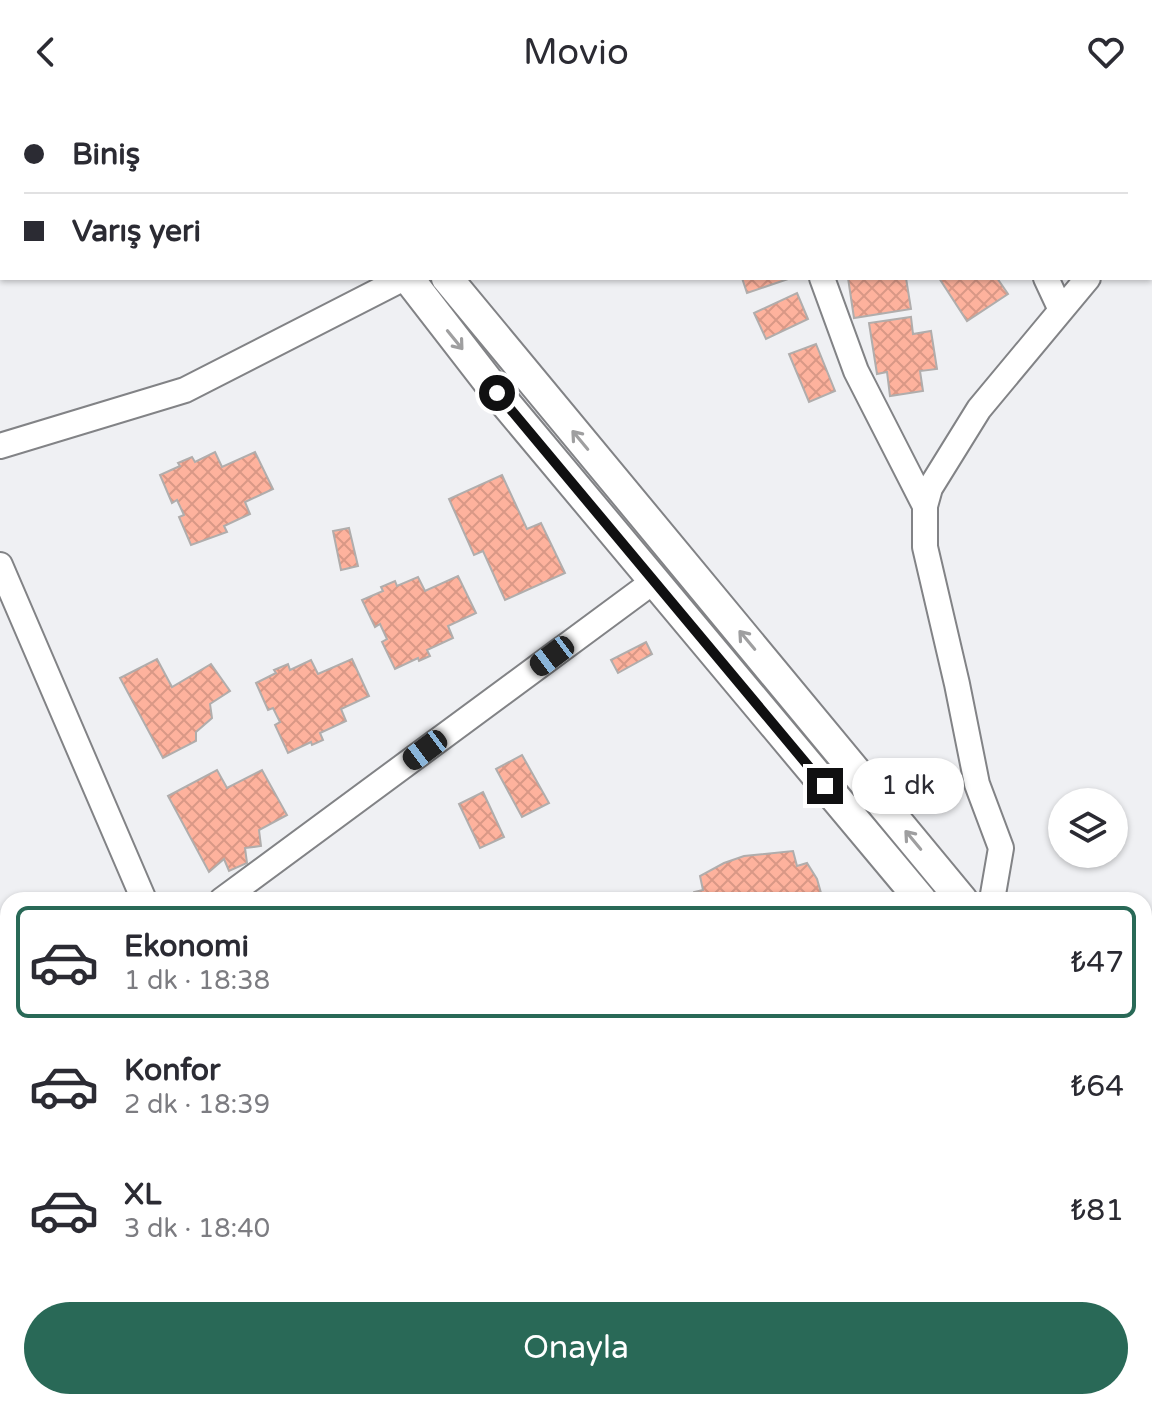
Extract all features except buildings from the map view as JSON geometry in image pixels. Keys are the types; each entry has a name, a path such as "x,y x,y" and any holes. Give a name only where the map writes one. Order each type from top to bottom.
{"street":[{"path":"0,446 185,390 402,280"},
{"path":"408,280 497,393 914,892"},
{"path":"449,280 955,892"},
{"path":"823,280 856,371 925,506"},
{"path":"1047,280 1060,308"},
{"path":"993,892 1001,848 977,784 925,547 925,506 930,488 979,409 1086,280"},
{"path":"0,565 141,892"},
{"path":"233,892 654,581"}],"route":[{"path":"497,393 825,786"}]}
